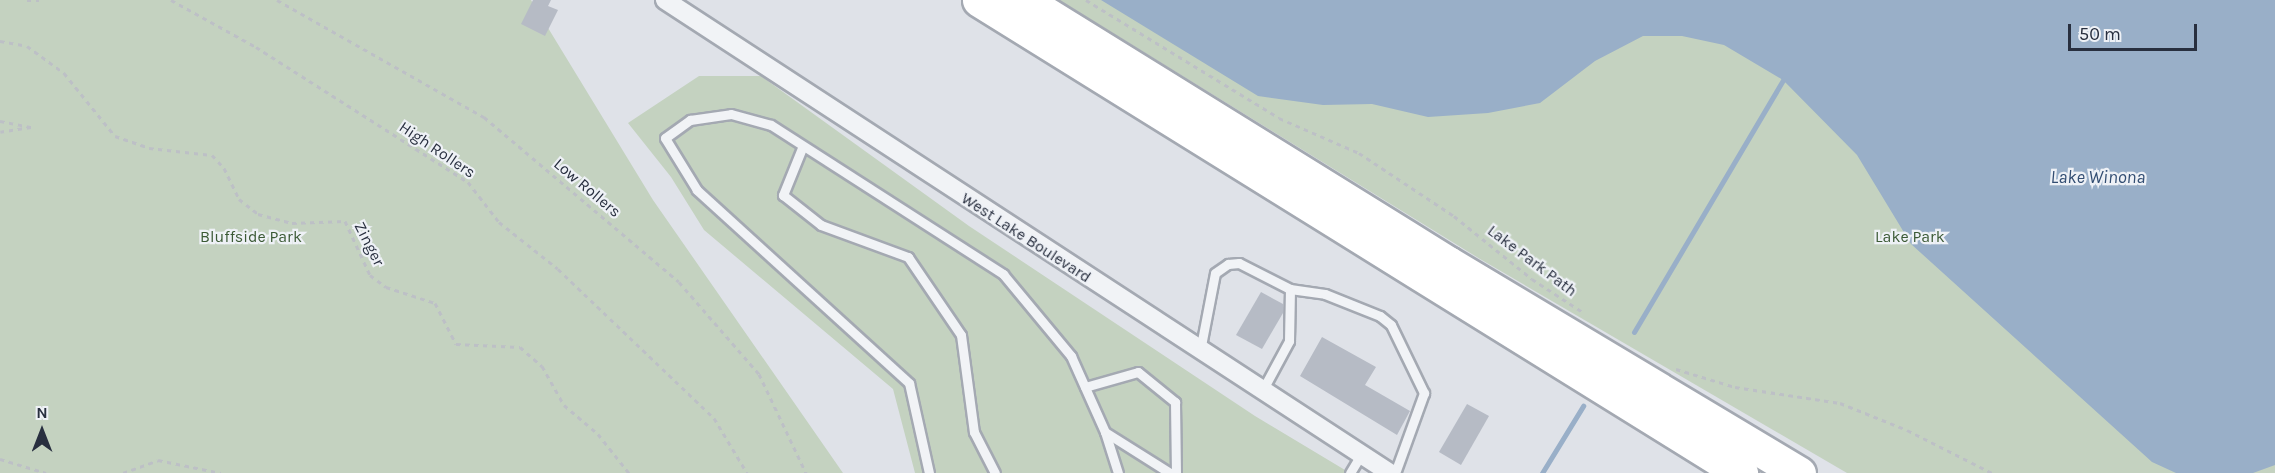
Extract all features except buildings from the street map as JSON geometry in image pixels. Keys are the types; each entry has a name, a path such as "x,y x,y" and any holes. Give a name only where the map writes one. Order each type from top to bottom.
{"highway":[{"path":"979,0 1741,473"},
{"path":"1024,0 1448,263 1799,473"}],"street":[{"name":"West Lake Boulevard","path":"665,0 1390,473"}],"lane":[{"path":"929,473 909,383 697,190 665,138 690,120 731,114 771,125 802,148 1003,274 1071,356 1105,432 1118,473"},
{"path":"802,148 783,195 821,225 908,257 961,335 974,432 995,473"},
{"path":"1200,351 1215,273 1228,264 1239,263 1290,289 1325,294 1391,325 1424,393 1395,473"},
{"path":"1262,391 1289,340 1290,289"},
{"path":"1085,387 1138,372 1175,402 1176,473"},
{"path":"1105,432 1170,473"},
{"path":"1350,473 1361,455"}],"path":[{"path":"27,0 39,0"},
{"name":"High Rollers","path":"171,0 256,47 468,182 499,222 558,269 714,418 747,473"},
{"name":"Low Rollers","path":"277,0 484,117 679,282 759,374 806,473"},
{"name":"Lake Park Path","path":"1086,0 1279,118 1359,153 1588,316"},
{"name":"Zinger","path":"0,41 27,46 64,73 115,136 149,148 212,155 224,168 239,199 258,214 292,223 345,221 370,274 387,287 435,303 456,344 520,347 542,366 564,405 598,435 629,473"},
{"path":"0,121 31,128 0,132"},
{"path":"1669,365 1703,380 1840,404 1907,430 1992,473"},
{"path":"0,459 46,473"},
{"path":"123,473 158,460 221,473"}],"green space":[{"name":"Bluffside Park","path":"0,0 531,0 653,200 843,473 0,473"},
{"name":"Lake Park","path":"1059,0 2275,0 2275,473 1847,473 1480,259"},
{"path":"699,76 761,76 969,226 1255,416 1350,473 915,473 893,389 704,230 671,177 628,123"}],"water":[{"name":"Lake Winona","path":"1101,0 2275,0 2275,465 2253,473 2176,473 2152,462 1911,244 1857,155 1783,80 1724,45 1682,36 1643,36 1595,61 1540,103 1488,113 1428,117 1372,104 1323,105 1258,96"}],"waterway":[{"path":"1634,332 1783,80"},
{"path":"1542,473 1583,406"}]}
